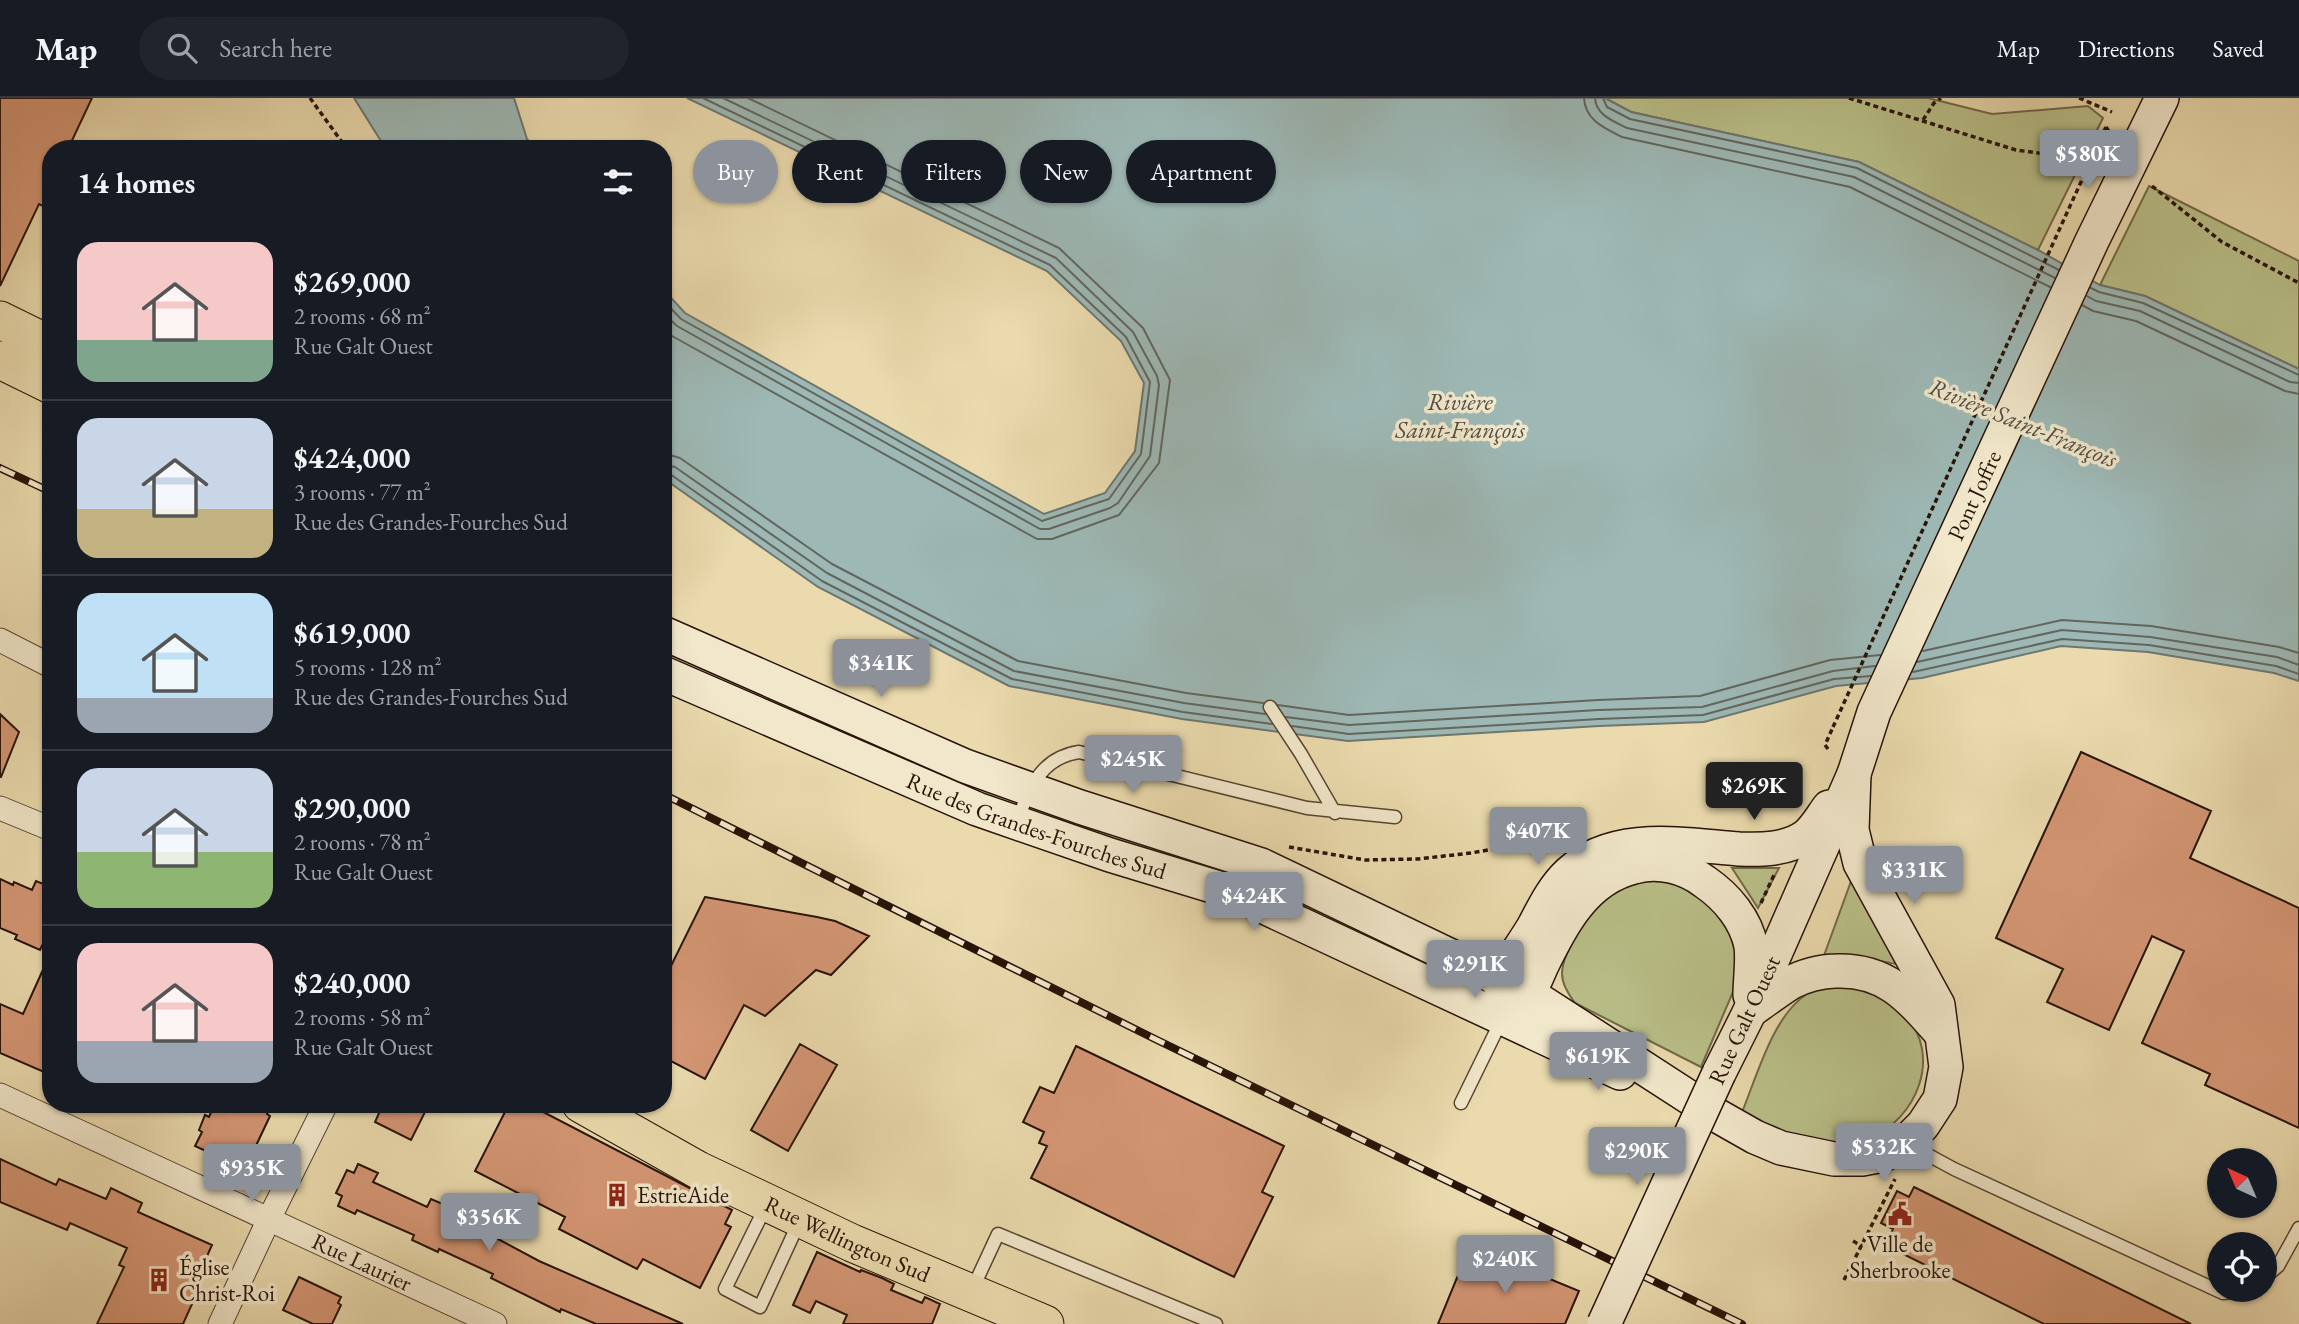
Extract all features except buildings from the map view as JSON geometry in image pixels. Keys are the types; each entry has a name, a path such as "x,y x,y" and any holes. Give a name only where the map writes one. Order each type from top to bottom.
{"main road":[{"name":"Pont Joffre","path":"1874,712 2092,241 2162,98"},
{"path":"0,320 42,341"},
{"path":"0,360 42,381"},
{"name":"Rue des Grandes-Fourches Sud","path":"672,637 965,766 1261,865 1515,987 1718,1116"},
{"name":"Rue des Grandes-Fourches Sud","path":"672,677 977,809 1231,892 1466,999 1502,1019 1718,1116 1781,1148 1834,1159 1862,1160 1884,1155 1906,1142 1923,1125 1940,1099 1946,1067 1938,1006 1860,863 1852,830 1854,774"},
{"name":"Rue Galt Ouest","path":"1604,1324 1750,1011 1854,774 1874,712"},
{"path":"1502,1019 1515,987 1521,949 1549,897 1581,864 1604,853 1645,843 1748,849 1771,849 1789,844 1807,836 1854,774"},
{"path":"1515,987 1577,904 1592,889 1626,869 1644,864 1664,864 1684,870 1704,881 1729,903 1741,920 1751,947 1750,1011"},
{"path":"1750,1011 1792,982 1825,971 1856,970 1876,975 1896,987 1944,1037"},
{"name":"Rue Wellington Sud","path":"598,1113 698,1170 801,1219 1045,1324"}],"street":[{"path":"0,640 42,661"},
{"path":"0,808 42,825"},
{"name":"Rue Laurier","path":"0,1096 495,1324"},
{"path":"220,1324 322,1113"}],"lane":[{"path":"1270,707 1335,813"},
{"path":"1016,823 1030,789 1051,761 1063,754 1079,752 1307,808 1335,813 1395,817"},
{"path":"1461,1103 1502,1019"},
{"path":"1906,1142 1954,1169 2207,1286"},
{"path":"768,1203 725,1289 760,1307 801,1219"},
{"path":"2277,1267 2299,1228"},
{"path":"971,1293 998,1234 1216,1324"}],"path":[{"path":"310,98 340,140"},
{"path":"1849,98 2016,150 2091,160"},
{"path":"1923,120 1934,103 1941,98"},
{"path":"2079,98 2112,112"},
{"path":"1828,749 1825,745 1833,727 2106,127"},
{"path":"2081,159 2084,149 2094,152"},
{"path":"2152,186 2222,242 2299,283"},
{"path":"1282,846 1365,860 1418,859 1471,853 1579,834"},
{"path":"1756,914 1777,870"},
{"path":"1844,1280 1896,1177"},
{"path":"1882,1204 1889,1207"},
{"path":"1853,1241 1862,1246"}],"green space":[{"path":"1605,98 1928,98 1992,114 2088,106 2103,118 2038,250 1859,162 1631,112"},
{"path":"2149,186 2299,261 2299,369 2145,296 2100,285"},
{"path":"1732,868 1779,868 1758,908"},
{"path":"1854,873 1908,967 1865,959 1822,961"},
{"path":"1662,876 1690,882 1735,934 1738,980 1701,1067 1575,1003 1562,978 1563,964 1573,940 1598,903 1615,889"},
{"path":"1854,980 1886,999 1903,1013 1915,1029 1922,1047 1923,1066 1919,1084 1900,1117 1885,1130 1868,1139 1856,1144 1834,1145 1780,1132 1740,1117 1766,1050 1784,1017 1807,994"}],"water":[{"path":"354,98 514,98 528,140 380,140"},
{"name":"Rivière Saint-François","path":"687,98 1605,98 1631,112 1859,162 2038,250 2100,285 2145,296 2299,369 2299,681 2274,673 2148,652 2061,646 1922,678 1836,686 1704,722 1348,741 1182,719 1009,686 818,587 672,484 672,299 685,313 1044,514 1105,493 1135,451 1144,383 1121,341 1047,271 905,203 1006,203 1006,140 901,140 901,201 887,194 887,140 792,140 792,148"}],"railway":[{"path":"0,468 42,488"},
{"path":"672,798 1157,1040 1742,1324"}],"place":[{"name":"EstrieAide","path":"617,1195"},
{"name":"Ville de Sherbrooke","path":"1900,1214"},
{"name":"Église Christ-Roi","path":"159,1280"}]}
